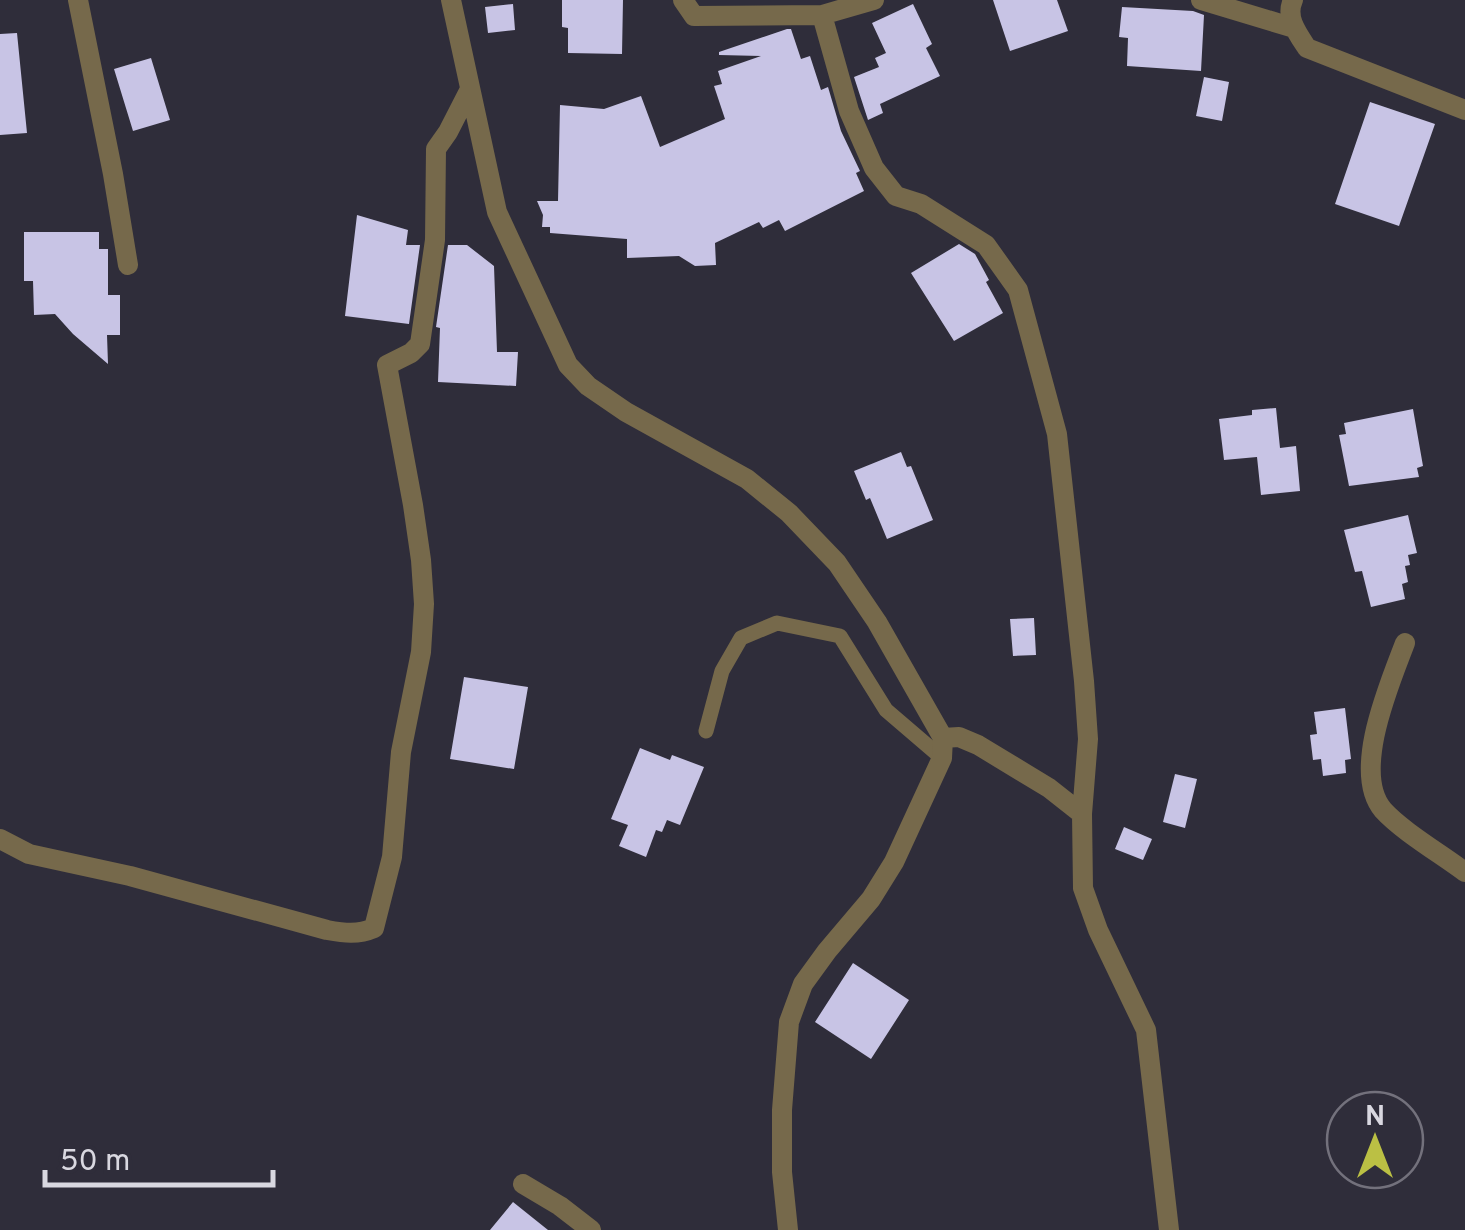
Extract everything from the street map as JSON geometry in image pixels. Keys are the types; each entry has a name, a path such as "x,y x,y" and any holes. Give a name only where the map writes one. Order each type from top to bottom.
{"street":[{"path":"78,0 128,265"},
{"path":"451,0 497,212 568,365 588,386 626,412 748,479 789,513 837,564 878,622 942,748"},
{"path":"683,0 694,16 822,15 874,0"},
{"path":"1201,0 1294,28"},
{"path":"1293,0 1289,8 1294,28 1306,48 1465,110"},
{"path":"822,15 849,111 874,168 896,196 922,204 986,245 1018,290 1056,434 1084,681 1088,740 1082,814 1083,888 1098,930 1146,1030 1169,1230"},
{"path":"0,839 29,854 130,876 327,930 363,933 374,928 392,857 401,752 422,652 424,604 412,505 387,365 420,344 435,240 436,149 469,91"},
{"path":"1404,643 1374,734 1375,797 1400,824 1465,872"},
{"path":"788,1230 782,1172 782,1110 789,1022 803,984 871,899 894,862 942,748 960,738 978,745 1082,814"},
{"path":"523,1184 591,1230"}],"lane":[{"path":"706,731 722,670 741,638 778,622 840,636 886,710 942,748"}],"building":[{"path":"562,0 623,0 622,54 568,53 568,28 562,27"},
{"path":"993,0 1057,0 1068,31 1010,51"},
{"path":"513,4 515,30 488,33 485,7"},
{"path":"913,4 932,44 926,48 940,76 880,104 883,113 868,120 854,77 879,67 875,58 886,53 872,23"},
{"path":"1122,7 1204,15 1201,71 1127,66 1128,38 1119,37"},
{"path":"791,29 801,59 810,56 821,90 828,87 864,191 785,231 779,220 763,228 759,222 715,243 716,265 695,266 679,256 627,258 627,239 550,233 550,227 542,227 543,215 537,201 558,201 560,105 604,109 641,96 660,147 725,119 714,86 722,84 718,71 761,56 719,52"},
{"path":"17,33 27,133 0,135 0,34"},
{"path":"151,58 170,120 133,131 114,69"},
{"path":"1204,77 1229,82 1222,121 1196,116"},
{"path":"1370,102 1435,124 1399,226 1335,204"},
{"path":"357,215 408,230 406,245 420,245 409,324 345,316"},
{"path":"24,232 99,232 99,249 108,249 108,295 120,295 120,335 107,335 108,364 55,314 34,315 33,281 24,281"},
{"path":"959,244 975,254 1003,313 954,341 911,273"},
{"path":"448,245 467,245 494,266 497,352 518,352 516,386 438,382 440,328 436,327"},
{"path":"1276,408 1280,448 1296,446 1300,491 1261,495 1257,457 1224,460 1219,419"},
{"path":"1413,409 1423,466 1417,468 1419,477 1349,486 1339,435 1346,434 1344,423"},
{"path":"901,452 907,467 911,466 933,520 887,539 854,471"},
{"path":"1408,515 1417,553 1408,555 1410,565 1405,566 1405,599 1371,607 1362,571 1355,572 1344,530"},
{"path":"1034,618 1036,655 1013,656 1010,619"},
{"path":"464,677 528,687 514,769 450,759"},
{"path":"1345,708 1351,759 1345,760 1346,773 1323,776 1321,759 1313,760 1310,735 1317,734 1314,712"},
{"path":"640,748 704,767 680,825 667,820 662,832 656,830 646,857 619,846 628,825 611,819"},
{"path":"1175,774 1197,779 1185,828 1163,822"},
{"path":"1124,827 1152,839 1143,860 1115,849"},
{"path":"853,963 909,1000 871,1059 815,1022"},
{"path":"513,1202 548,1230 490,1230"}]}
